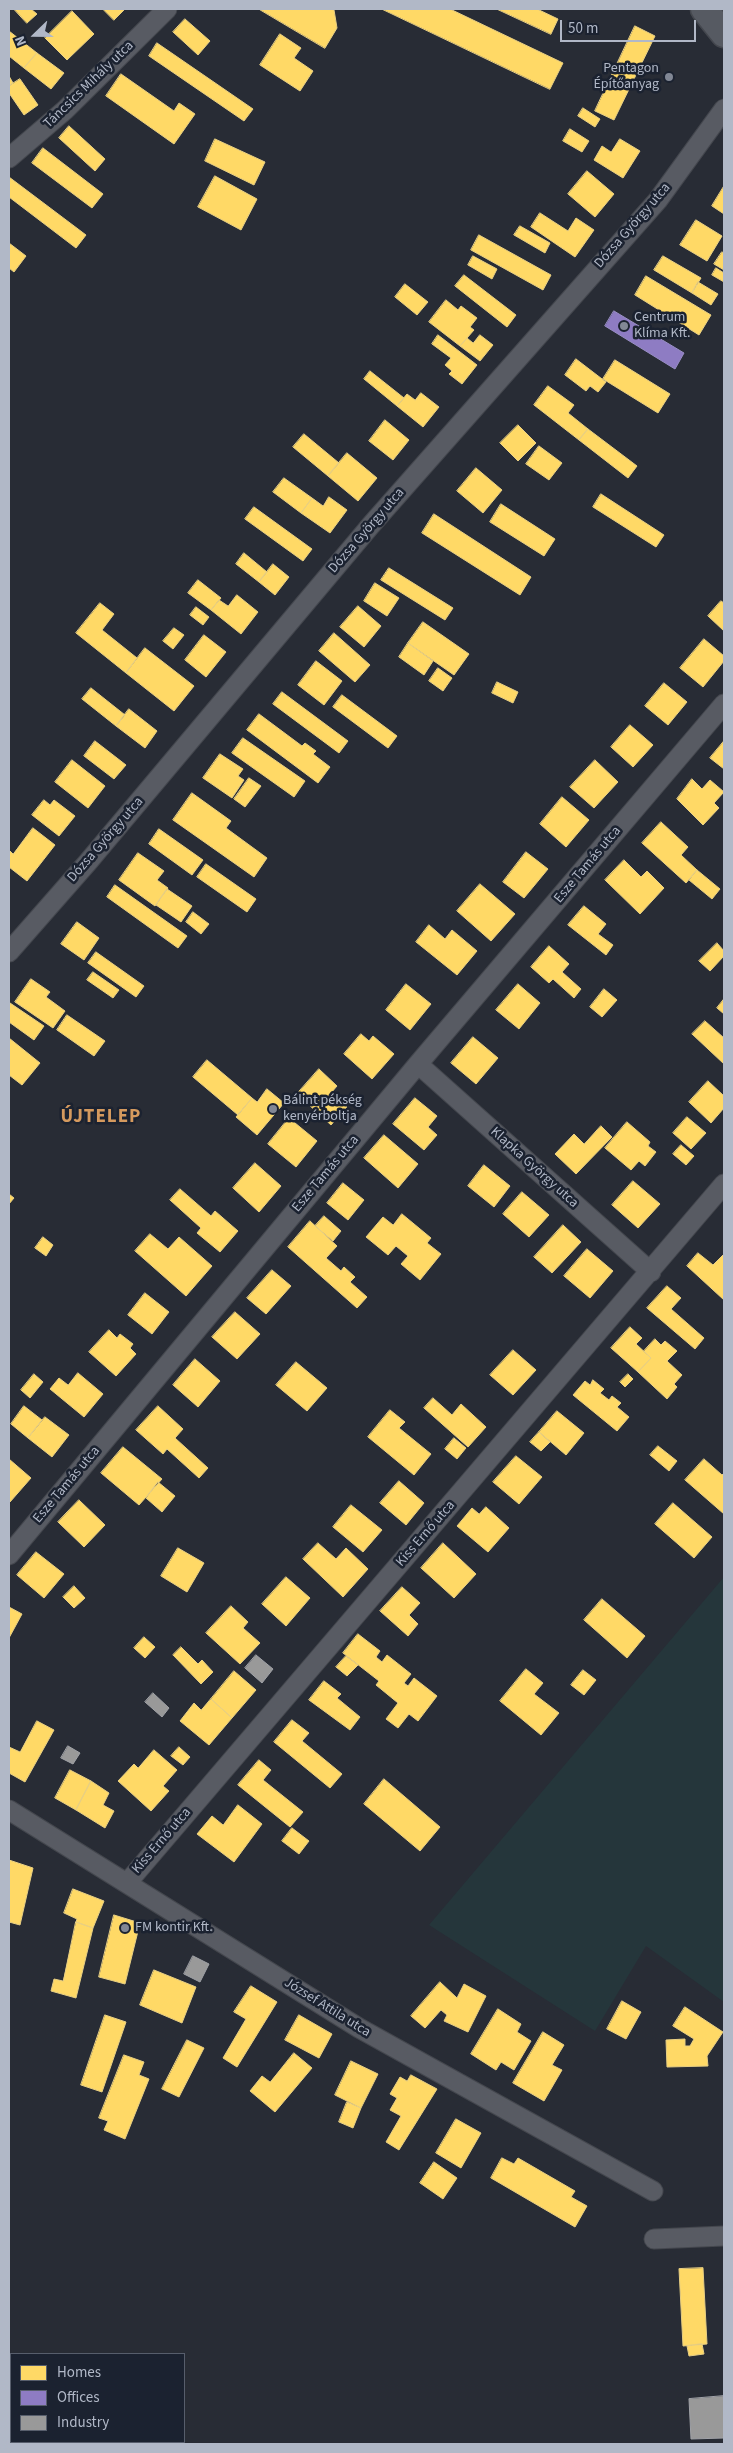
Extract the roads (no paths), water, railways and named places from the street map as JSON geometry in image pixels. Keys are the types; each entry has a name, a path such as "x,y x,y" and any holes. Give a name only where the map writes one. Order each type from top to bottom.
{"main road":[{"path":"704,9 724,34"}],"street":[{"name":"Táncsics Mihály utca","path":"9,158 65,110 167,9"},
{"name":"Dózsa György utca","path":"9,952 94,855 370,525 658,200 724,109"},
{"name":"Esze Tamás utca","path":"9,1555 418,1064 724,704"},
{"name":"Klapka György utca","path":"418,1064 651,1272"},
{"name":"Kiss Ernő utca","path":"127,1883 651,1272 724,1184"},
{"name":"József Attila utca","path":"9,1810 359,2028 654,2191"},
{"path":"654,2239 724,2236"}],"place":[{"name":"Pentagon Építőanyag","path":"669,77"},
{"name":"Centrum Klíma Kft.","path":"624,326"},
{"name":"Bálint pékség kenyérboltja","path":"273,1109"},
{"name":"FM kontir Kft.","path":"125,1928"}],"district":[{"name":"ÚJTELEP","path":"101,1118"}]}
